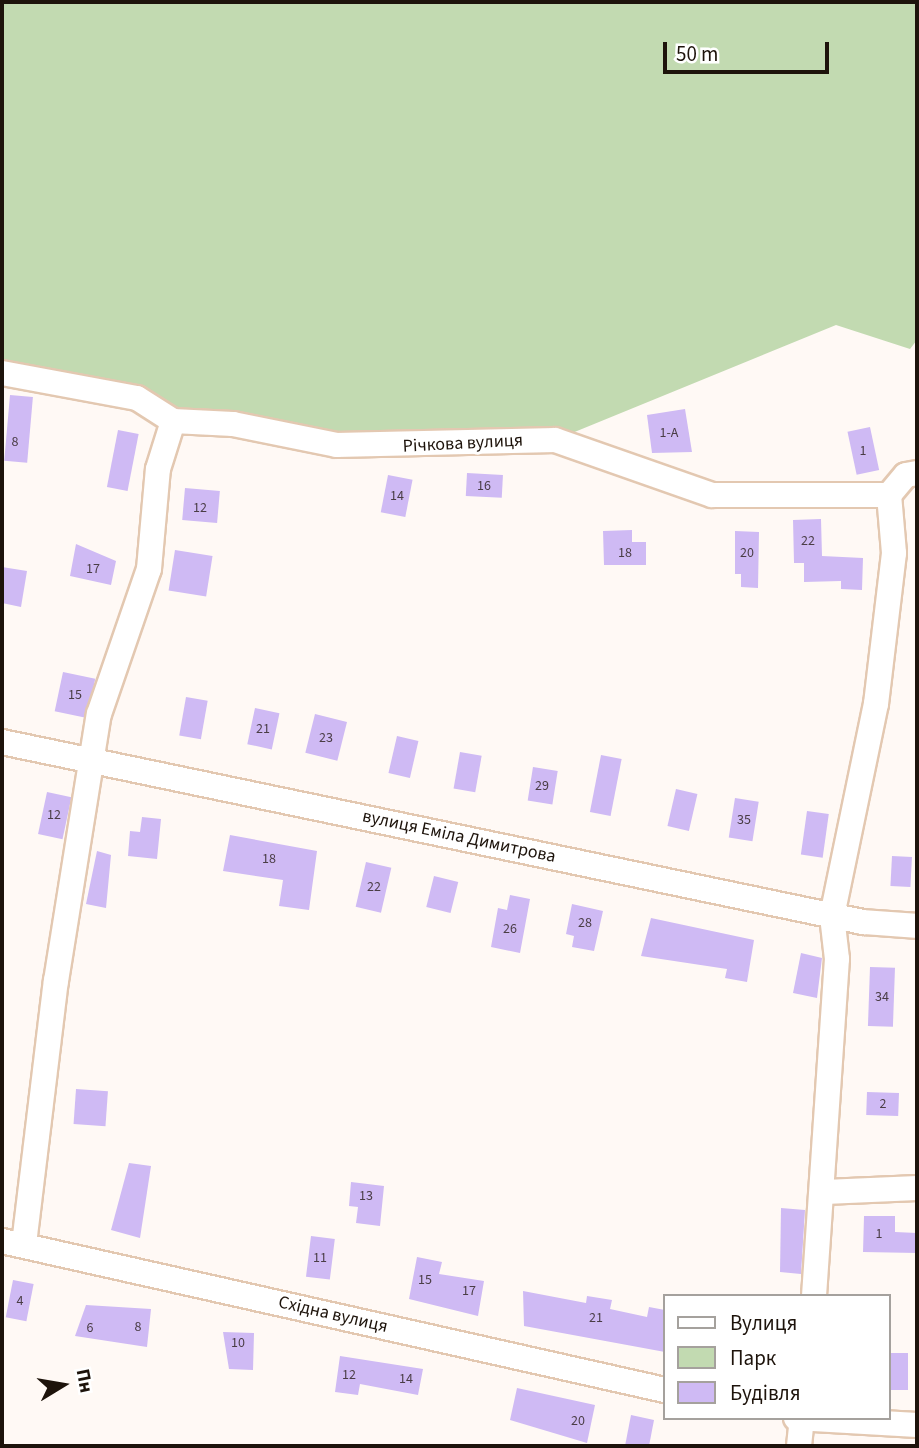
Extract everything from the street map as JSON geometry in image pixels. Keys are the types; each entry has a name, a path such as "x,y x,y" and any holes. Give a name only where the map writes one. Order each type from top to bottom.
{"street":[{"name":"Річкова вулиця","path":"2,373 136,398 173,421 233,424 337,445 555,440 712,495 889,495"},
{"path":"13,1243 95,761 99,714 149,569 158,469 173,421"},
{"path":"814,1294 825,1192 837,959 832,916 876,704 894,553 889,495 906,475 917,473"},
{"name":"вулиця Еміла Димитрова","path":"2,742 832,916 917,926"},
{"path":"825,1192 917,1188"},
{"name":"Східна вулиця","path":"13,1243 664,1390"},
{"path":"799,1446 800,1420"},
{"path":"820,1420 917,1425"}],"green space":[{"path":"2,2 917,2 917,340 910,349 836,325 555,440 394,442 179,415 2,367"}],"building":[{"path":"10,395 33,397 27,463 4,461"},
{"path":"685,409 692,452 652,453 647,415"},
{"path":"870,427 879,470 857,475 848,432"},
{"path":"118,430 139,434 128,491 107,487"},
{"path":"467,473 503,475 502,498 466,496"},
{"path":"388,475 413,480 405,517 381,512"},
{"path":"185,488 220,491 217,523 182,520"},
{"path":"821,519 822,556 863,558 862,590 841,589 841,581 804,582 804,563 794,563 793,520"},
{"path":"632,530 632,542 646,542 646,565 604,565 603,531"},
{"path":"735,531 759,532 758,588 741,587 741,574 735,574"},
{"path":"76,544 116,561 111,585 70,576"},
{"path":"175,550 213,556 206,596 169,590"},
{"path":"2,567 27,571 21,607 2,603"},
{"path":"63,672 95,679 87,718 55,711"},
{"path":"186,697 208,701 201,739 179,735"},
{"path":"255,708 279,713 272,749 247,744"},
{"path":"315,714 347,722 337,761 305,753"},
{"path":"397,736 418,741 410,778 388,773"},
{"path":"460,752 482,756 475,792 454,788"},
{"path":"601,755 622,759 611,816 590,812"},
{"path":"533,767 558,771 552,804 528,801"},
{"path":"676,789 697,794 689,831 667,826"},
{"path":"47,792 71,797 63,839 38,834"},
{"path":"735,798 759,802 752,841 729,838"},
{"path":"807,811 829,814 823,858 801,855"},
{"path":"142,817 161,819 157,859 128,856 130,831 140,832"},
{"path":"230,835 317,851 309,910 279,906 283,880 223,871"},
{"path":"97,851 111,855 106,908 86,904"},
{"path":"892,856 912,857 910,887 890,886"},
{"path":"366,862 391,868 381,913 356,907"},
{"path":"434,876 458,882 451,913 426,907"},
{"path":"510,895 530,899 520,953 491,947 498,908 507,910"},
{"path":"572,904 603,911 594,951 572,947 574,936 566,934"},
{"path":"651,918 754,940 747,982 725,978 727,969 641,956"},
{"path":"801,953 822,958 817,998 793,993"},
{"path":"870,967 895,968 893,1027 868,1026"},
{"path":"76,1089 108,1091 105,1126 74,1124"},
{"path":"867,1092 899,1093 898,1116 866,1115"},
{"path":"129,1163 151,1166 140,1238 111,1230"},
{"path":"351,1182 384,1186 380,1226 356,1223 358,1207 349,1206"},
{"path":"781,1208 805,1210 801,1274 780,1272"},
{"path":"864,1216 895,1216 895,1232 917,1233 917,1253 863,1252"},
{"path":"311,1236 335,1239 330,1280 306,1277"},
{"path":"417,1257 442,1262 439,1274 484,1281 478,1316 409,1299"},
{"path":"13,1280 34,1284 26,1321 6,1317"},
{"path":"523,1291 586,1303 587,1296 612,1300 610,1309 647,1317 649,1307 664,1310 664,1352 524,1326"},
{"path":"86,1305 151,1309 147,1347 75,1336"},
{"path":"223,1332 254,1333 253,1370 229,1369"},
{"path":"891,1353 908,1353 908,1390 891,1390"},
{"path":"340,1356 423,1369 418,1395 360,1384 358,1395 335,1392"},
{"path":"517,1388 595,1405 587,1443 510,1420"},
{"path":"631,1415 654,1420 649,1446 625,1446"}]}
